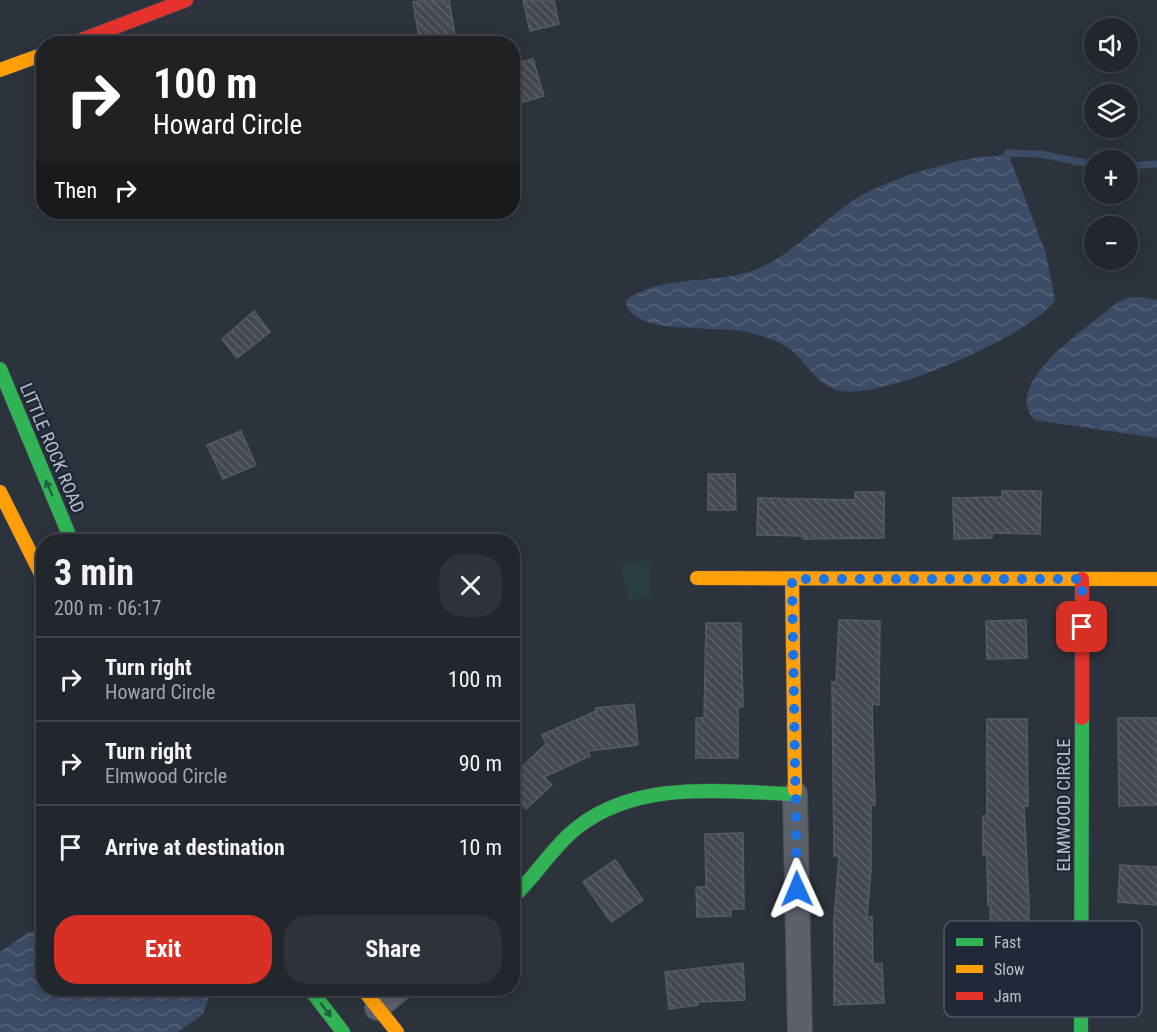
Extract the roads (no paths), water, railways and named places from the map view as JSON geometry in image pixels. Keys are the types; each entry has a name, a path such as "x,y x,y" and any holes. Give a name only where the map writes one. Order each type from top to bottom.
{"street":[{"path":"92,36 186,0"},
{"path":"0,70 36,57"},
{"name":"LITTLE ROCK ROAD","path":"0,369 69,534"},
{"path":"0,492 36,564"},
{"path":"697,578 1157,579"},
{"path":"792,579 800,1032"},
{"name":"ELMWOOD CIRCLE","path":"1081,921 1082,579"},
{"path":"520,891 532,880 572,832 591,817 620,802 652,794 795,794"},
{"path":"315,996 343,1032"},
{"path":"368,996 397,1032"},
{"path":"377,1008 391,996"},
{"name":"ELMWOOD CIRCLE","path":"1081,1017 1081,1032"}],"water":[{"path":"1008,153 1046,254 1055,300 1041,315 1017,331 955,362 889,385 862,391 841,391 826,385 792,351 770,339 734,330 676,327 649,322 638,318 626,305 627,299 659,285 730,276 764,266 793,248 847,205 888,183 947,164"},
{"path":"1142,297 1157,300 1157,438 1035,420 1027,408 1028,394 1044,365 1071,339 1115,305 1128,298"},
{"path":"36,931 36,996 209,996 203,1014 178,1032 0,1032 0,952 27,933"}],"waterway":[{"path":"1005,160 1008,153 1040,154 1084,163"},
{"path":"1138,165 1157,164"}]}
